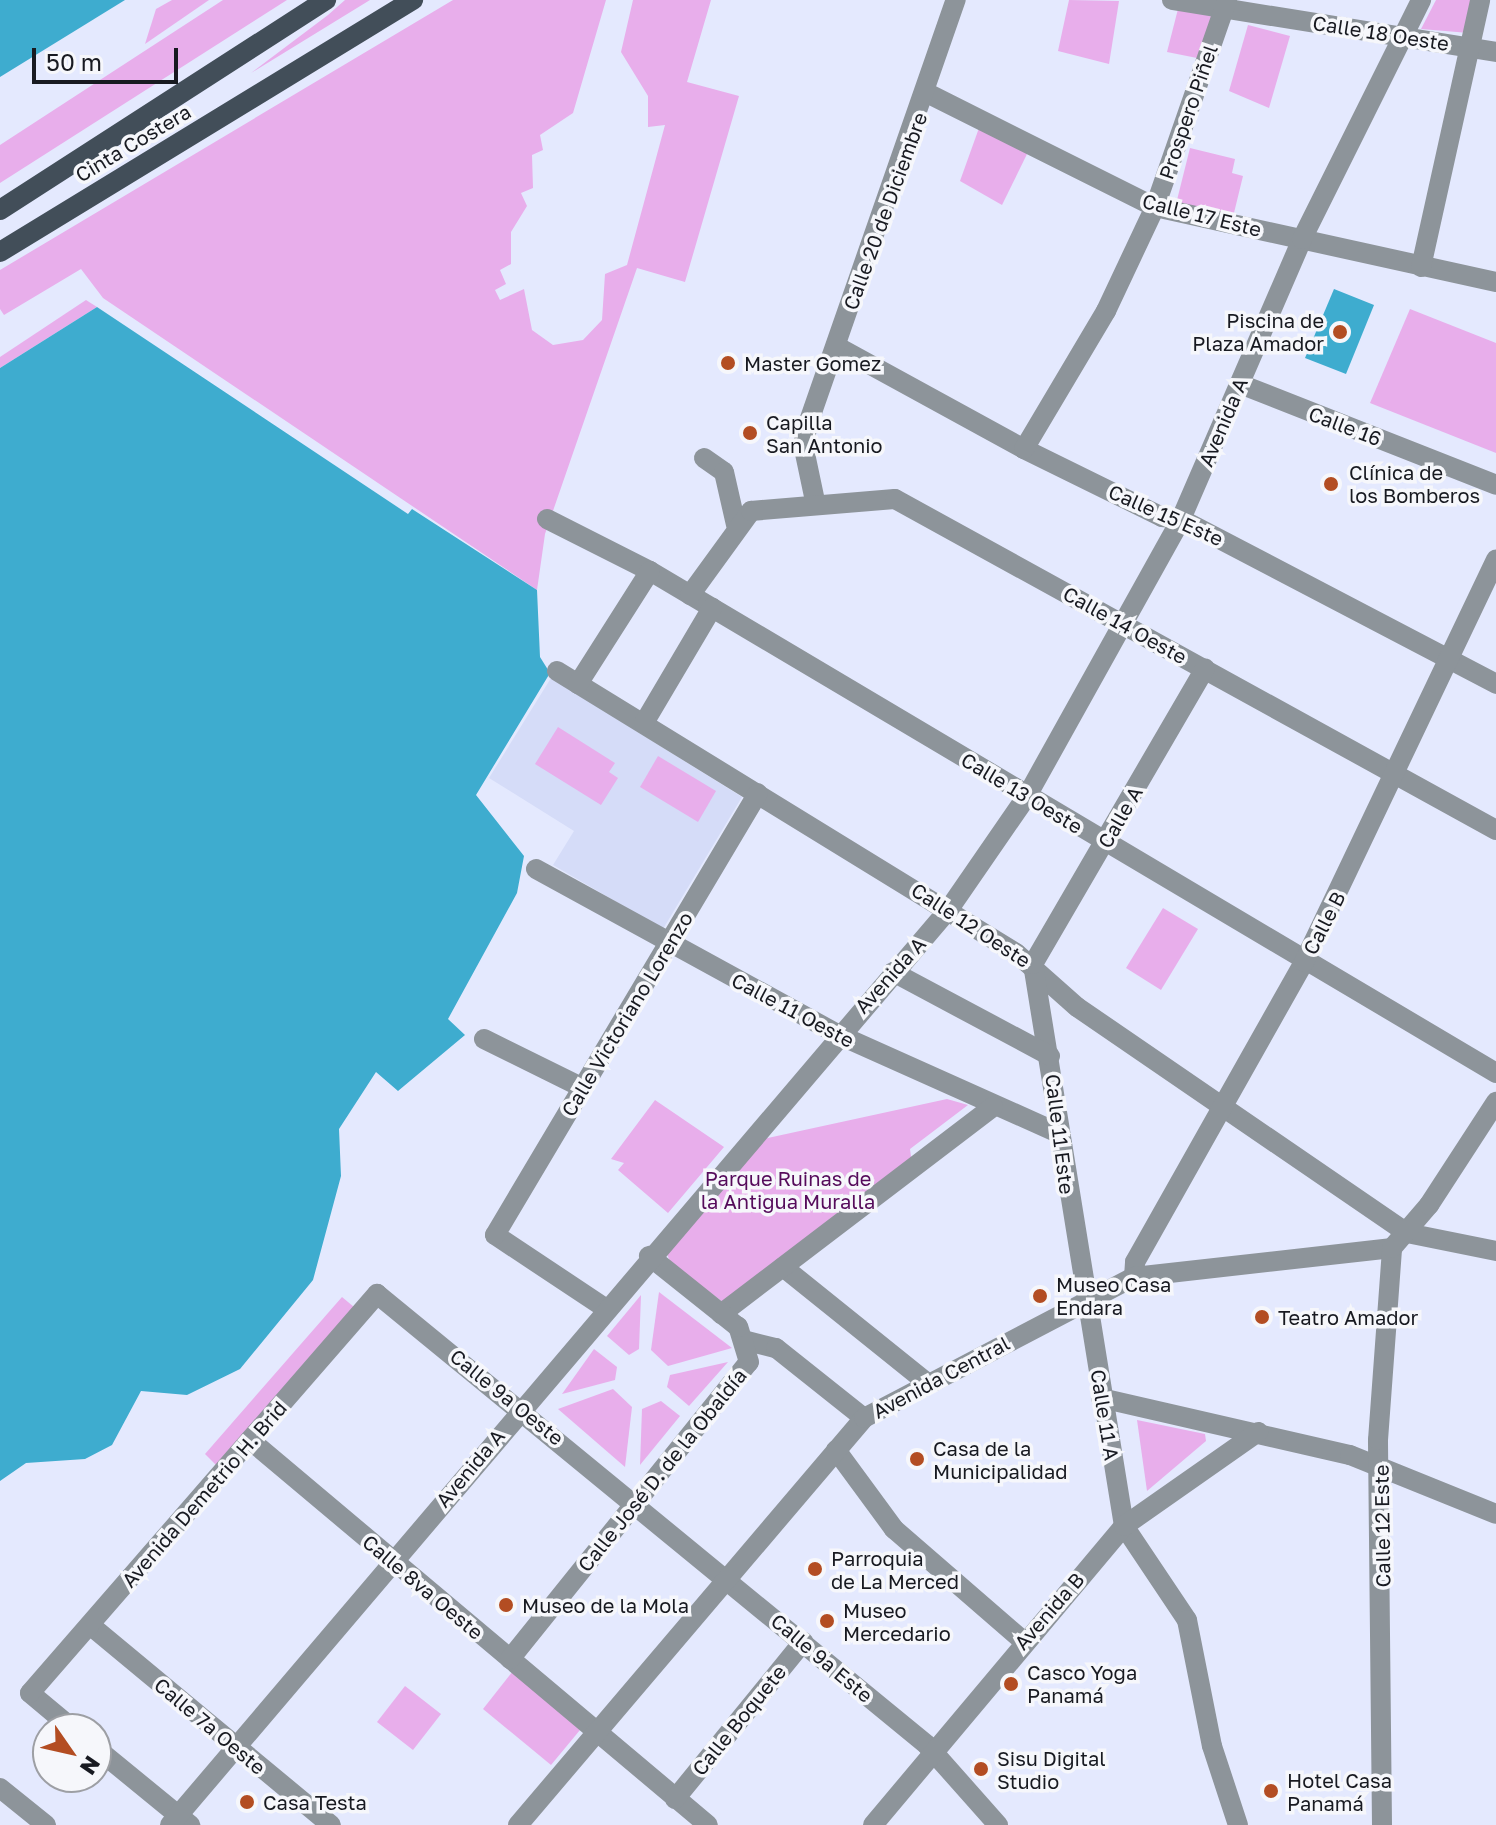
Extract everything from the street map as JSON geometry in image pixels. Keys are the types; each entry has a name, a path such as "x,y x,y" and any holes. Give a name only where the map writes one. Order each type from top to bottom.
{"main road":[{"name":"Cinta Costera","path":"0,210 326,0"},
{"name":"Cinta Costera","path":"0,252 413,0"}],"street":[{"name":"Calle 20 de Diciembre","path":"815,501 803,444 809,421 927,93 956,0"},
{"name":"Calle 18 Oeste","path":"1172,0 1225,4 1496,52"},
{"name":"Avenida A","path":"180,1822 235,1747 391,1561 837,1034 949,909 1027,796 1120,622 1181,519 1302,239 1400,36 1421,0"},
{"path":"1421,267 1480,0"},
{"name":"Prospero Piñel","path":"1024,449 1106,311 1155,207 1225,4"},
{"name":"Calle 17 Este","path":"927,93 1155,207 1496,282"},
{"name":"Calle 15 Este","path":"836,346 1024,449 1162,517 1181,519 1446,655 1496,684"},
{"name":"Calle 16","path":"1240,384 1496,485"},
{"path":"690,595 736,525 724,472 704,458"},
{"name":"Calle 14 Oeste","path":"736,525 751,511 815,501 895,499 1496,830"},
{"name":"Calle 13 Oeste","path":"547,519 650,571 1304,962 1496,1073"},
{"name":"Calle B","path":"1134,1277 1135,1262 1304,962 1393,783 1392,770 1446,655 1496,559"},
{"path":"578,684 650,571"},
{"path":"644,723 712,608"},
{"name":"Calle A","path":"1033,964 1205,668"},
{"name":"Calle 12 Oeste","path":"557,671 949,909 1033,964 1077,1007 1222,1110 1407,1233"},
{"name":"Calle Victoriano Lorenzo","path":"605,1308 495,1235 758,793"},
{"name":"Calle 11 Oeste","path":"536,869 837,1034 993,1107 1058,1133"},
{"name":"Calle 11 Este","path":"1033,964 1050,1056 1058,1133 1084,1304"},
{"path":"893,972 1050,1056"},
{"path":"484,1039 583,1088"},
{"path":"1392,1248 1407,1233 1496,1102"},
{"path":"721,1314 993,1107"},
{"path":"1407,1233 1496,1251"},
{"name":"Avenida Central","path":"518,1825 725,1576 864,1418 926,1382 1134,1277 1392,1248"},
{"name":"Calle 12 Este","path":"1382,1825 1383,1468 1378,1440 1392,1248"},
{"name":"Calle José D. de la Obaldía","path":"510,1659 743,1372 747,1341 721,1314 649,1256"},
{"path":"783,1267 926,1382"},
{"name":"Calle 9a Oeste","path":"377,1294 521,1407 634,1503"},
{"name":"Avenida Demetrio H. Brid","path":"54,1713 30,1693 377,1294"},
{"name":"Calle 11 A","path":"1084,1304 1124,1526"},
{"path":"747,1341 776,1348 864,1418"},
{"path":"1101,1398 1258,1432 1383,1468 1496,1514"},
{"name":"Avenida B","path":"873,1825 1022,1640 1124,1526 1258,1432"},
{"name":"Calle 8va Oeste","path":"250,1440 708,1825"},
{"path":"836,1450 894,1529 1022,1640"},
{"name":"Calle 9a Este","path":"634,1503 933,1750 998,1825"},
{"path":"1124,1526 1187,1620 1212,1746 1238,1825"},
{"name":"Calle 7a Oeste","path":"90,1625 331,1825"},
{"name":"Calle Boquete","path":"675,1799 803,1642"},
{"path":"112,1762 180,1822"},
{"path":"0,1788 46,1825"}],"shaded area":[{"path":"551,678 742,797 663,929 553,865 574,831 489,778"}],"green space":[{"path":"172,0 209,0 145,44 156,9"},
{"path":"223,0 287,0 0,183 0,145"},
{"path":"345,0 370,0 251,73 328,15"},
{"path":"453,0 606,0 573,113 540,135 543,150 532,155 533,188 521,193 527,206 511,232 511,264 500,270 506,284 495,290 500,300 524,289 532,330 553,345 583,340 602,320 605,274 627,265 665,125 648,127 648,96 621,52 633,0 711,0 687,82 739,96 685,282 637,268 545,534 537,590 103,298 81,269 4,315 0,309 0,270"},
{"path":"1069,0 1119,1 1109,64 1058,51"},
{"path":"1436,0 1475,0 1469,33 1421,29"},
{"path":"1178,9 1212,16 1197,58 1167,52"},
{"path":"1248,25 1290,36 1269,108 1229,91"},
{"path":"979,128 1028,152 1002,205 960,181"},
{"path":"1190,148 1235,159 1232,173 1243,176 1233,217 1176,204"},
{"path":"86,300 97,307 0,368 0,357"},
{"path":"1410,309 1496,343 1496,453 1370,403"},
{"path":"558,727 615,763 609,772 618,778 601,805 535,764"},
{"path":"658,756 716,791 698,822 640,787"},
{"path":"1163,908 1198,929 1161,990 1126,968"},
{"name":"Parque Ruinas de la Antigua Muralla","path":"947,1099 968,1105 910,1149 912,1164 723,1302 671,1264 667,1254 759,1140"},
{"path":"655,1100 724,1147 668,1213 618,1170 624,1163 611,1159"},
{"path":"659,1292 732,1348 668,1366 651,1350"},
{"path":"641,1295 639,1349 629,1355 607,1336"},
{"path":"342,1297 354,1307 218,1467 205,1454"},
{"path":"594,1349 617,1367 615,1380 562,1394"},
{"path":"728,1362 689,1406 667,1387 670,1375"},
{"path":"613,1389 632,1407 625,1467 558,1409"},
{"path":"661,1401 680,1416 640,1465 642,1409"},
{"path":"1137,1420 1205,1434 1206,1441 1147,1491"},
{"path":"513,1671 580,1730 551,1765 483,1709"},
{"path":"405,1686 441,1714 413,1750 377,1722"}],"water":[{"path":"0,0 125,0 0,77"},
{"name":"Piscina de Plaza Amador","path":"1334,289 1374,305 1346,374 1305,358"},
{"path":"97,307 408,514 412,509 537,590 540,657 550,673 476,795 524,856 517,893 448,1019 465,1035 398,1091 376,1072 339,1129 341,1176 313,1280 240,1369 187,1395 141,1391 112,1445 85,1459 26,1463 0,1481 0,368"}],"place":[{"name":"Piscina de Plaza Amador","path":"1340,332"},
{"name":"Master Gomez","path":"728,363"},
{"name":"Capilla San Antonio","path":"750,433"},
{"name":"Clínica de los Bomberos","path":"1331,484"},
{"name":"Museo Casa Endara","path":"1040,1296"},
{"name":"Teatro Amador","path":"1262,1317"},
{"name":"Casa de la Municipalidad","path":"917,1459"},
{"name":"Parroquia de La Merced","path":"815,1569"},
{"name":"Museo de la Mola","path":"506,1605"},
{"name":"Museo Mercedario","path":"827,1621"},
{"name":"Casco Yoga Panamá","path":"1011,1684"},
{"name":"Sisu Digital Studio","path":"981,1769"},
{"name":"Hotel Casa Panamá","path":"1271,1791"},
{"name":"Casa Testa","path":"247,1802"}]}
